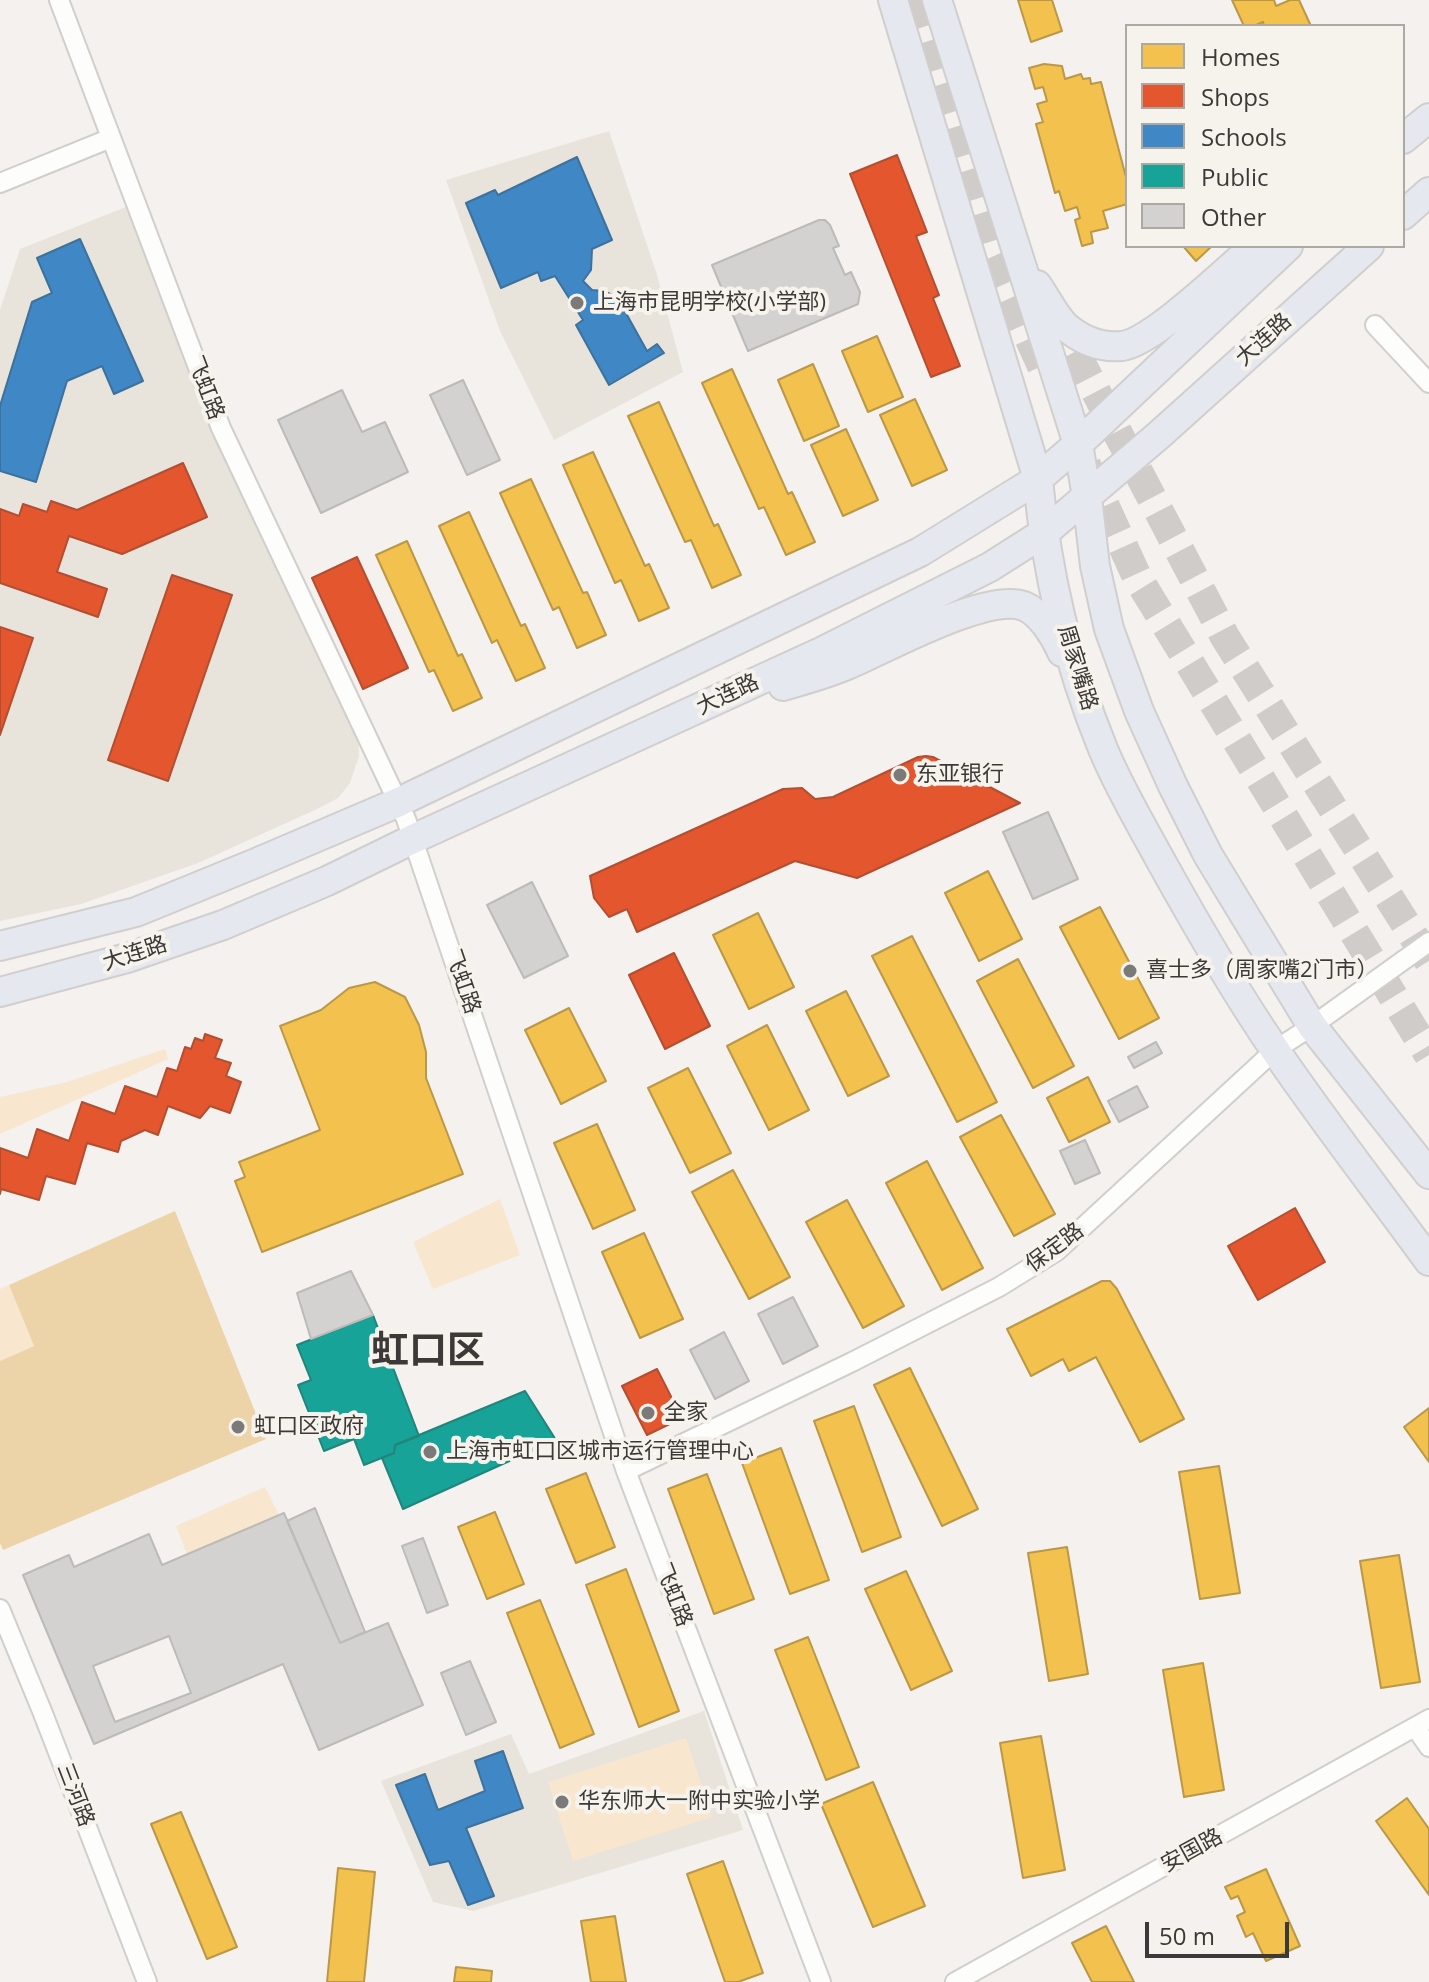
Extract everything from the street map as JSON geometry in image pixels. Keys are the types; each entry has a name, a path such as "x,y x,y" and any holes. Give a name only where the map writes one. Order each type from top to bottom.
{"main road":[{"name":"周家嘴路","path":"893,0 1038,479 1054,589 1069,648 1104,750 1193,919 1275,1050 1429,1261"},
{"name":"周家嘴路","path":"937,0 1078,444 1095,566 1109,629 1139,711 1208,855 1312,1026 1429,1174"},
{"path":"1405,137 1429,118"},
{"path":"1405,213 1429,192"},
{"path":"1000,200 1037,285 1053,310 1063,324 1083,339 1097,344 1123,346 1140,340 1160,327 1253,248"},
{"name":"大连路","path":"0,946 136,912 399,802 920,552 1038,479 1286,248"},
{"name":"大连路","path":"0,992 127,958 223,925 327,881 821,652 990,567 1045,532 1087,497 1367,248"},
{"path":"727,695 786,685 845,666 964,613 1006,603 1022,605 1033,611 1044,624 1057,641 1090,712"}],"street":[{"name":"飞虹路","path":"59,0 221,428 399,802 626,1471 821,1982"},
{"path":"0,183 111,138"},
{"path":"1375,325 1429,383"},
{"name":"保定路","path":"626,1471 999,1287 1057,1251 1275,1050 1429,942"},
{"name":"三河路","path":"0,1609 147,1982"},
{"path":"1422,1723 1429,1747"},
{"name":"安国路","path":"955,1982 1422,1723"}],"shaded area":[{"name":"上海市昆明学校(小学部)","path":"609,131 657,275 683,372 554,440 500,331 446,180"},
{"path":"126,207 199,398 358,731 359,756 350,783 338,798 317,809 198,863 81,904 0,921 0,310 20,249"},
{"path":"165,1049 168,1059 0,1134 0,1097 67,1082"},
{"path":"500,1199 520,1255 433,1289 413,1242"},
{"path":"175,1211 266,1439 3,1550 0,1543 0,1361 34,1346 9,1285"},
{"path":"9,1285 34,1346 0,1361 0,1289"},
{"path":"265,1487 279,1515 187,1554 176,1526"},
{"name":"华东师大一附中实验小学","path":"704,1711 743,1830 473,1911 433,1902 381,1781 511,1734 529,1774"},
{"path":"686,1738 712,1817 573,1861 548,1782"}],"building: Homes":[{"path":"1018,0 1052,0 1062,31 1031,42"},
{"path":"1232,0 1274,0 1276,6 1299,0 1310,24 1263,22 1243,24"},
{"path":"1044,64 1062,66 1065,79 1081,74 1083,79 1090,78 1091,84 1101,82 1125,173 1125,205 1103,211 1108,228 1091,232 1093,243 1082,246 1075,220 1080,218 1077,207 1065,211 1059,191 1055,193 1036,124 1043,122 1037,104 1047,101 1043,87 1035,89 1029,68"},
{"path":"1185,248 1210,248 1196,261"},
{"path":"877,336 903,397 868,412 842,351"},
{"path":"813,364 839,426 804,441 778,380"},
{"path":"732,369 788,494 792,492 815,542 786,555 764,507 759,509 702,383"},
{"path":"915,399 947,470 912,486 880,415"},
{"path":"659,402 714,526 718,524 741,575 712,588 691,540 685,542 628,416"},
{"path":"846,429 878,500 843,516 811,445"},
{"path":"593,452 645,566 649,564 669,608 639,621 621,580 615,583 563,465"},
{"path":"531,479 583,593 587,592 606,635 577,648 559,607 553,610 500,493"},
{"path":"469,512 521,626 525,624 545,668 516,681 497,640 492,643 439,526"},
{"path":"407,541 458,656 462,654 482,698 453,711 434,670 429,672 376,555"},
{"path":"988,871 1022,939 979,961 945,893"},
{"path":"1100,907 1159,1018 1119,1039 1060,927"},
{"path":"758,913 794,987 749,1009 713,935"},
{"path":"912,936 997,1102 957,1122 872,956"},
{"path":"1018,959 1074,1066 1033,1088 977,981"},
{"path":"375,982 405,997 419,1025 426,1052 426,1078 463,1174 262,1252 235,1181 245,1177 239,1162 320,1130 280,1026 321,1010 349,988"},
{"path":"846,991 889,1076 848,1096 806,1011"},
{"path":"569,1008 606,1081 561,1104 525,1030"},
{"path":"767,1025 809,1110 769,1130 727,1046"},
{"path":"688,1068 731,1153 690,1173 648,1088"},
{"path":"1088,1077 1110,1122 1069,1142 1047,1098"},
{"path":"1001,1115 1055,1214 1014,1236 960,1137"},
{"path":"597,1124 635,1210 593,1229 554,1143"},
{"path":"927,1161 983,1268 942,1290 886,1183"},
{"path":"733,1170 790,1277 749,1299 692,1192"},
{"path":"847,1200 904,1306 863,1328 806,1222"},
{"path":"644,1233 683,1319 640,1338 602,1252"},
{"path":"1102,1281 1110,1281 1117,1289 1184,1419 1140,1442 1096,1357 1069,1371 1063,1359 1031,1376 1007,1329"},
{"path":"910,1368 978,1509 942,1526 874,1385"},
{"path":"854,1406 901,1537 862,1552 814,1421"},
{"path":"1429,1408 1429,1462 1404,1427"},
{"path":"781,1448 829,1580 790,1594 742,1463"},
{"path":"1219,1466 1240,1593 1200,1599 1179,1472"},
{"path":"586,1473 615,1547 576,1563 546,1489"},
{"path":"707,1474 754,1599 714,1614 668,1489"},
{"path":"495,1512 524,1584 487,1599 458,1527"},
{"path":"1067,1547 1088,1674 1049,1681 1028,1553"},
{"path":"1399,1555 1420,1682 1381,1688 1360,1561"},
{"path":"626,1569 679,1711 639,1727 586,1585"},
{"path":"906,1571 952,1671 911,1690 865,1589"},
{"path":"540,1600 594,1734 560,1748 507,1613"},
{"path":"808,1637 859,1767 826,1780 775,1650"},
{"path":"1203,1663 1224,1790 1184,1797 1163,1670"},
{"path":"1041,1736 1065,1870 1023,1878 1000,1743"},
{"path":"873,1782 925,1906 873,1927 821,1804"},
{"path":"1407,1798 1429,1829 1429,1895 1376,1821"},
{"path":"181,1812 237,1947 207,1959 151,1824"},
{"path":"723,1861 763,1973 738,1982 725,1982 687,1874"},
{"path":"338,1868 375,1872 364,1982 327,1982"},
{"path":"1266,1869 1300,1946 1266,1961 1253,1933 1246,1937 1237,1916 1245,1912 1238,1896 1231,1899 1225,1887"},
{"path":"615,1916 626,1982 591,1982 581,1921"},
{"path":"1106,1926 1134,1982 1092,1982 1072,1943"},
{"path":"456,1967 492,1971 491,1982 454,1982"}],"building: Shops":[{"path":"897,155 927,232 916,236 939,295 933,298 960,366 931,377 850,174"},
{"path":"183,463 207,517 122,554 69,536 57,572 107,589 98,617 0,583 0,509 19,516 23,504 47,512 51,501 77,510"},
{"path":"357,557 408,668 363,689 312,578"},
{"path":"172,575 232,595 168,781 108,760"},
{"path":"0,627 33,638 0,735"},
{"path":"926,756 1020,803 857,878 795,861 637,932 627,909 609,917 594,898 590,876 783,789 802,788 815,799 833,797"},
{"path":"674,953 710,1026 665,1049 629,975"},
{"path":"205,1034 222,1040 215,1058 231,1063 226,1076 241,1082 230,1113 210,1106 200,1118 168,1106 158,1135 145,1130 121,1141 118,1152 87,1143 75,1184 46,1176 39,1200 1,1189 0,1194 0,1148 28,1158 37,1129 69,1141 82,1102 115,1114 125,1086 157,1097 167,1068 177,1071 185,1047 191,1049 195,1038 203,1041"},
{"path":"1295,1208 1325,1262 1258,1300 1228,1246"},
{"path":"657,1369 682,1418 647,1435 622,1386"}],"building: Schools":[{"path":"577,157 612,240 592,249 591,270 583,281 592,290 614,296 647,351 657,344 664,353 609,385 576,325 583,320 555,276 541,281 538,272 501,288 466,203 495,190 498,195"},
{"path":"80,239 143,381 114,394 102,366 67,381 36,482 0,471 0,406 32,302 52,293 37,258"},
{"path":"503,1751 523,1808 466,1828 494,1896 468,1905 449,1861 430,1865 396,1785 425,1774 438,1810 485,1791 475,1761"}],"building: Public":[{"path":"373,1315 419,1436 395,1445 394,1453 364,1465 354,1439 324,1451 298,1385 311,1380 297,1345"},
{"path":"525,1391 556,1440 403,1509 382,1458 394,1453 395,1445"}],"building: Other":[{"path":"825,220 830,225 839,246 833,248 845,275 851,272 860,292 858,304 748,351 712,265"},
{"path":"463,380 500,460 467,475 430,395"},
{"path":"342,390 362,432 385,422 408,472 321,513 278,420"},
{"path":"1048,812 1078,879 1033,899 1003,832"},
{"path":"532,882 568,956 524,978 487,905"},
{"path":"1156,1042 1162,1053 1134,1068 1128,1057"},
{"path":"1137,1086 1148,1107 1119,1122 1108,1101"},
{"path":"1085,1140 1100,1173 1075,1184 1060,1151"},
{"path":"351,1271 373,1315 311,1339 297,1293"},
{"path":"793,1297 818,1346 783,1364 758,1314"},
{"path":"724,1332 749,1381 715,1399 690,1350"},
{"path":"315,1508 365,1632 340,1643 287,1521"},
{"path":"284,1513 340,1643 388,1623 423,1705 319,1750 283,1664 94,1744 23,1575 69,1555 74,1567 149,1534 162,1565","holes":["169,1636 191,1693 115,1722 93,1666"]},
{"path":"423,1538 448,1605 427,1613 402,1546"},
{"path":"470,1661 496,1722 466,1735 441,1673"}],"tunnel":[{"path":"909,0 987,245 1047,377"},
{"path":"1054,312 1225,637 1429,961"},
{"path":"1086,465 1137,577 1429,1055"}],"place":[{"name":"上海市昆明学校(小学部)","path":"577,303"},
{"name":"东亚银行","path":"900,775"},
{"name":"喜士多（周家嘴2门市）","path":"1130,971"},
{"name":"全家","path":"648,1413"},
{"name":"虹口区政府","path":"238,1427"},
{"name":"上海市虹口区城市运行管理中心","path":"430,1452"},
{"name":"华东师大一附中实验小学","path":"562,1802"}],"district":[{"name":"虹口区","path":"428,1352"}]}
